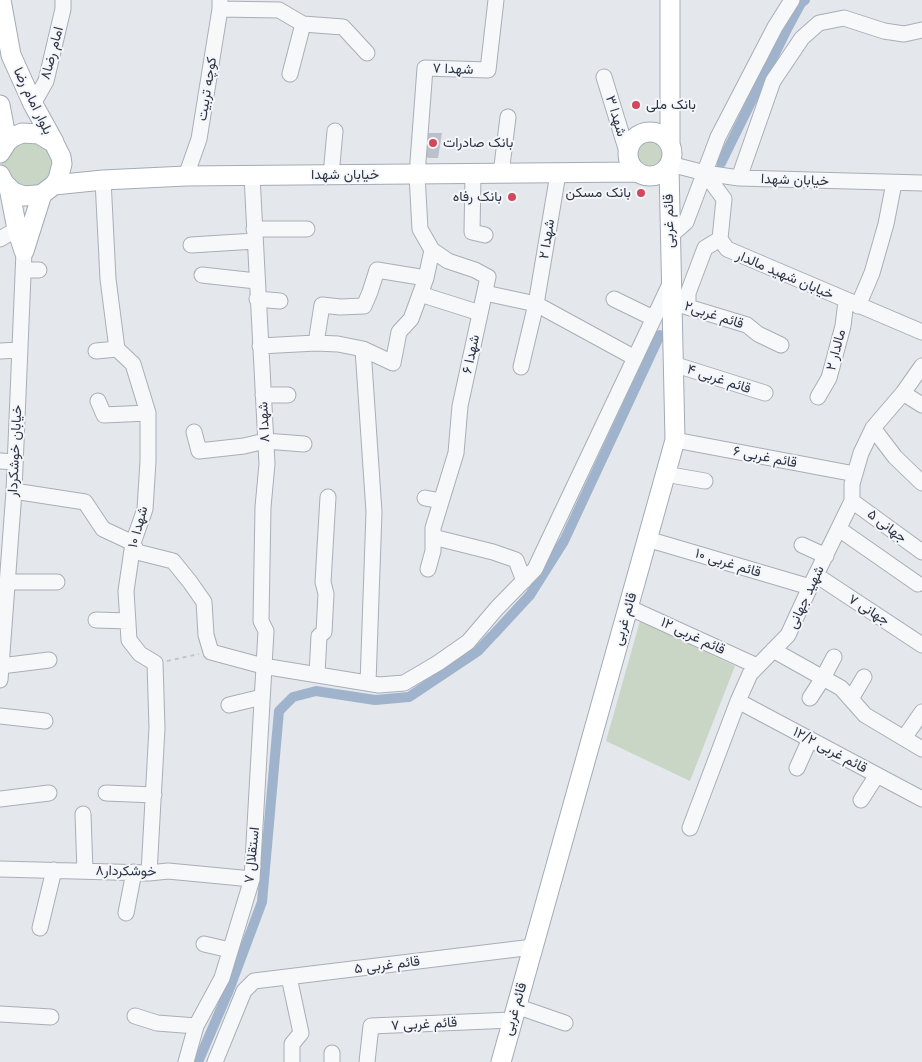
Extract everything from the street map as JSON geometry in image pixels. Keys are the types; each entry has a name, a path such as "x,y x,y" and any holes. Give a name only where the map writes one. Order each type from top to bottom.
{"main road":[{"name":"بلوار امام رضا","path":"1,0 11,55 33,104 61,157 62,164 58,179 48,190 24,251"},
{"path":"670,0 671,77 670,143 673,153 669,165 657,175 644,175 637,172 629,162 630,144 633,139 645,132 660,109 671,77"},
{"path":"0,105 3,148"},
{"path":"3,148 22,133 31,132 48,137 54,143"},
{"path":"645,132 659,133 670,143"},
{"name":"قائم غربی","path":"500,1062 675,440 673,364 679,304 671,282 669,165"},
{"name":"خیابان شهدا","path":"2,179 24,196 103,180 186,176 637,172"},
{"path":"2,179 24,251"}],"street":[{"name":"۸امام رضا","path":"33,104 46,81 62,9 62,0"},
{"name":"شهدا ۷","path":"417,175 425,68 488,70 496,0"},
{"path":"670,236 686,222 718,137 775,27 792,0"},
{"path":"220,4 279,10 303,24 343,27 367,53"},
{"name":"کوچه تربیت","path":"186,176 199,140 220,4"},
{"path":"739,178 773,81 802,38 819,23 844,18 884,31 904,34 922,30"},
{"path":"290,74 303,24"},
{"name":"شهدا ۳","path":"604,77 628,155"},
{"path":"501,174 508,116"},
{"path":"331,175 335,130"},
{"name":"خیابان شهدا","path":"669,165 739,178 922,183"},
{"path":"679,304 688,293 706,248 720,239 724,199 705,173"},
{"path":"473,174 472,232 485,235"},
{"name":"شهدا ۲","path":"521,367 536,304 558,174"},
{"path":"260,346 316,343 338,344 363,349 393,362 399,332 411,319 426,278 432,250 420,229 417,175"},
{"name":"شهدا ۸","path":"252,176 267,464 260,621 266,631 264,666"},
{"path":"96,351 117,350 108,279 103,180"},
{"name":"مالدار ۲","path":"818,397 829,378 843,326 852,304 872,273 886,224 894,183"},
{"path":"0,239 17,229"},
{"path":"191,245 308,229"},
{"name":"خیابان شهید مالدار","path":"720,239 727,249 852,304 922,332"},
{"name":"شهدا ۶","path":"428,569 433,551 433,528 456,453 460,406 488,277 475,270 448,261 432,250"},
{"name":"خیابان خوشکردار","path":"0,673 2,624 7,582 5,543 14,491 8,462 20,350 24,251"},
{"path":"23,270 40,270"},
{"path":"316,343 322,305 364,306 377,270 426,278"},
{"path":"202,275 256,281"},
{"path":"14,491 85,502 103,529 133,543 137,552 173,561 204,602 206,635 211,652 264,666 379,685 404,684 468,642 535,569 671,282"},
{"path":"420,294 480,313"},
{"path":"485,294 536,304 635,358"},
{"path":"614,299 653,318"},
{"path":"257,300 280,300"},
{"name":"۲قائم غربی","path":"679,304 747,325 758,334 781,346"},
{"path":"363,349 374,512 368,683"},
{"path":"0,351 20,350"},
{"name":"شهدا ۱۰","path":"117,350 133,364 148,413 148,462 145,509 133,543 126,592 130,640 140,654 155,663"},
{"name":"قائم غربی ۴","path":"673,364 765,393"},
{"name":"شهید جهانی","path":"690,828 750,674 788,636 839,529 852,500 852,484 861,452 873,428 903,393 922,366"},
{"path":"903,393 922,405"},
{"path":"263,395 288,395"},
{"path":"98,401 104,415 148,413"},
{"path":"873,428 895,457 922,483"},
{"path":"194,432 199,451 244,446 265,441 304,444"},
{"name":"قائم غربی ۶","path":"675,440 855,474"},
{"path":"665,474 704,481"},
{"path":"317,674 318,636 324,632 326,594 322,582 328,497"},
{"path":"425,498 441,501"},
{"name":"جهانی ۵","path":"852,500 922,552"},
{"path":"839,529 918,584"},
{"path":"433,537 493,552 516,560 524,581"},
{"name":"قائم غربی ۱۰","path":"647,539 813,581"},
{"path":"802,545 826,556"},
{"name":"جهانی ۷","path":"813,581 922,645"},
{"path":"7,582 58,582"},
{"name":"قائم غربی ۱۲","path":"628,607 758,666"},
{"path":"96,620 128,621"},
{"path":"773,650 841,688 865,715 922,749"},
{"path":"810,698 834,657"},
{"path":"0,673 49,660"},
{"path":"126,913 142,872 154,795 157,728 155,663"},
{"name":"استقلال ۷","path":"186,1062 196,1026 222,978 252,879 264,666"},
{"path":"851,699 864,677"},
{"path":"229,705 262,697"},
{"name":"قائم غربی ۱۲/۲","path":"738,701 922,799"},
{"path":"904,738 922,712"},
{"path":"0,716 45,721"},
{"path":"797,768 810,739"},
{"path":"861,800 877,775"},
{"path":"0,798 49,793"},
{"path":"106,793 154,795"},
{"path":"83,814 85,871"},
{"name":"خوشکردار۸","path":"0,869 168,871 252,879"},
{"path":"40,928 54,870"},
{"path":"204,944 230,950"},
{"name":"قائم غربی ۵","path":"215,1062 244,991 254,981 533,947"},
{"path":"289,977 301,1034 292,1044 292,1062"},
{"path":"514,1013 565,1023"},
{"name":"قائم غربی ۷","path":"367,1062 371,1026 514,1013"},
{"path":"0,1014 51,1017"},
{"path":"135,1016 157,1023 196,1026"}],"path":[{"path":"155,663 211,652"}],"green space":[{"path":"651,134 665,139 670,153 665,167 651,172 637,167 632,153 637,139"},
{"path":"25,136 55,152 47,186 20,191 2,171 1,161"},
{"path":"640,621 735,666 690,781 606,741"}],"building":[{"name":"بانک صادرات","path":"428,133 442,133 438,158 428,158 424,153"}],"waterway":[{"path":"721,163 788,27 801,3 805,0"},
{"path":"494,634 530,595 564,541 660,335"},
{"path":"198,1062 229,990 262,902 279,711 293,697 316,691 375,700 409,697 478,651 492,636"}],"place":[{"name":"بانک ملی","path":"636,105"},
{"name":"بانک صادرات","path":"433,143"},
{"name":"بانک مسکن","path":"641,193"},
{"name":"بانک رفاه","path":"512,197"}]}
